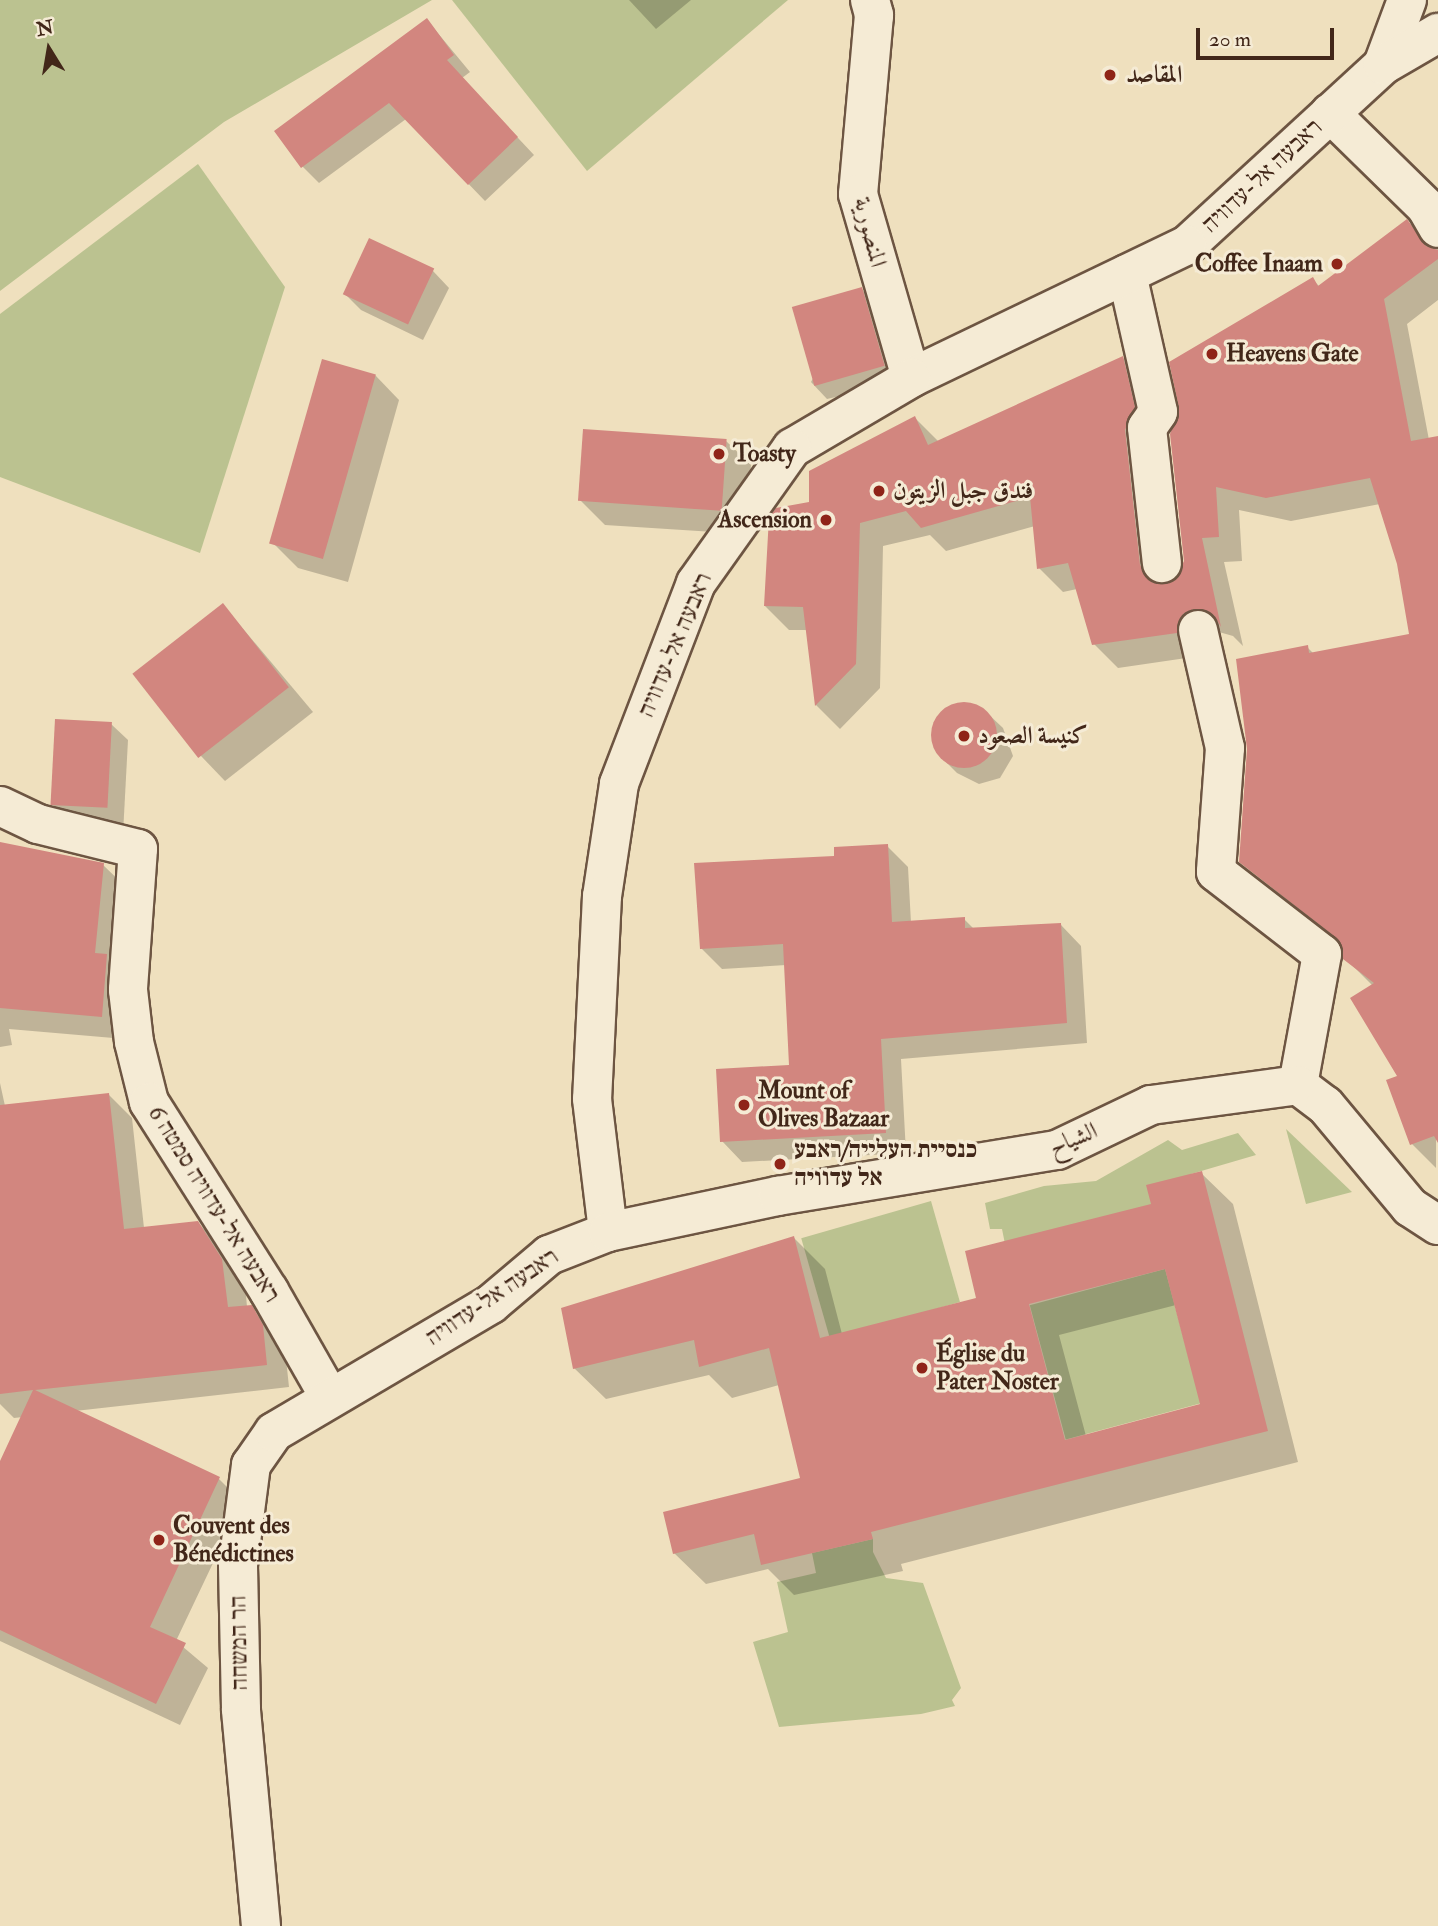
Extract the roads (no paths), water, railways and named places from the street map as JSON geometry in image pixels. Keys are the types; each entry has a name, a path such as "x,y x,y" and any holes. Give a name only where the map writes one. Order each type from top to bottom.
{"street":[{"path":"872,17 892,0"},
{"name":"ראבעה אל-עדוויה","path":"330,1398 491,1304 549,1255 608,1232 592,1100 602,896 619,784 696,583 792,448 911,378 1186,245 1383,65 1407,0"},
{"name":"المنصورية","path":"872,17 858,194 911,378"},
{"path":"1383,65 1438,33"},
{"path":"1329,113 1426,207 1438,228"},
{"path":"1127,274 1158,412 1147,428 1162,563"},
{"path":"1198,630 1225,748 1216,872 1322,954 1298,1085 1325,1105 1410,1207 1438,1225"},
{"name":"ראבעה אל-עדוויה סמטה 6","path":"0,806 38,824 138,849 128,990 134,1042 149,1102 288,1322 330,1398"},
{"name":"الشياح","path":"608,1232 778,1196 1057,1150 1151,1105 1298,1085"},
{"name":"הר המשחה","path":"261,1926 241,1709 238,1565 251,1465 274,1433 330,1398"}],"place":[{"name":"المقاصد","path":"1110,75"},
{"name":"Coffee Inaam","path":"1337,264"},
{"name":"Heavens Gate","path":"1212,354"},
{"name":"Toasty","path":"719,454"},
{"name":"فندق جبل الزيتون","path":"879,491"},
{"name":"Ascension","path":"826,520"},
{"name":"كنيسة الصعود","path":"964,736"},
{"name":"Mount of Olives Bazaar","path":"744,1105"},
{"name":"כנסיית העלייה/ראבע אל עדוויה","path":"780,1164"},
{"name":"Église du Pater Noster","path":"922,1368"},
{"name":"Couvent des Bénédictines","path":"159,1540"}]}
